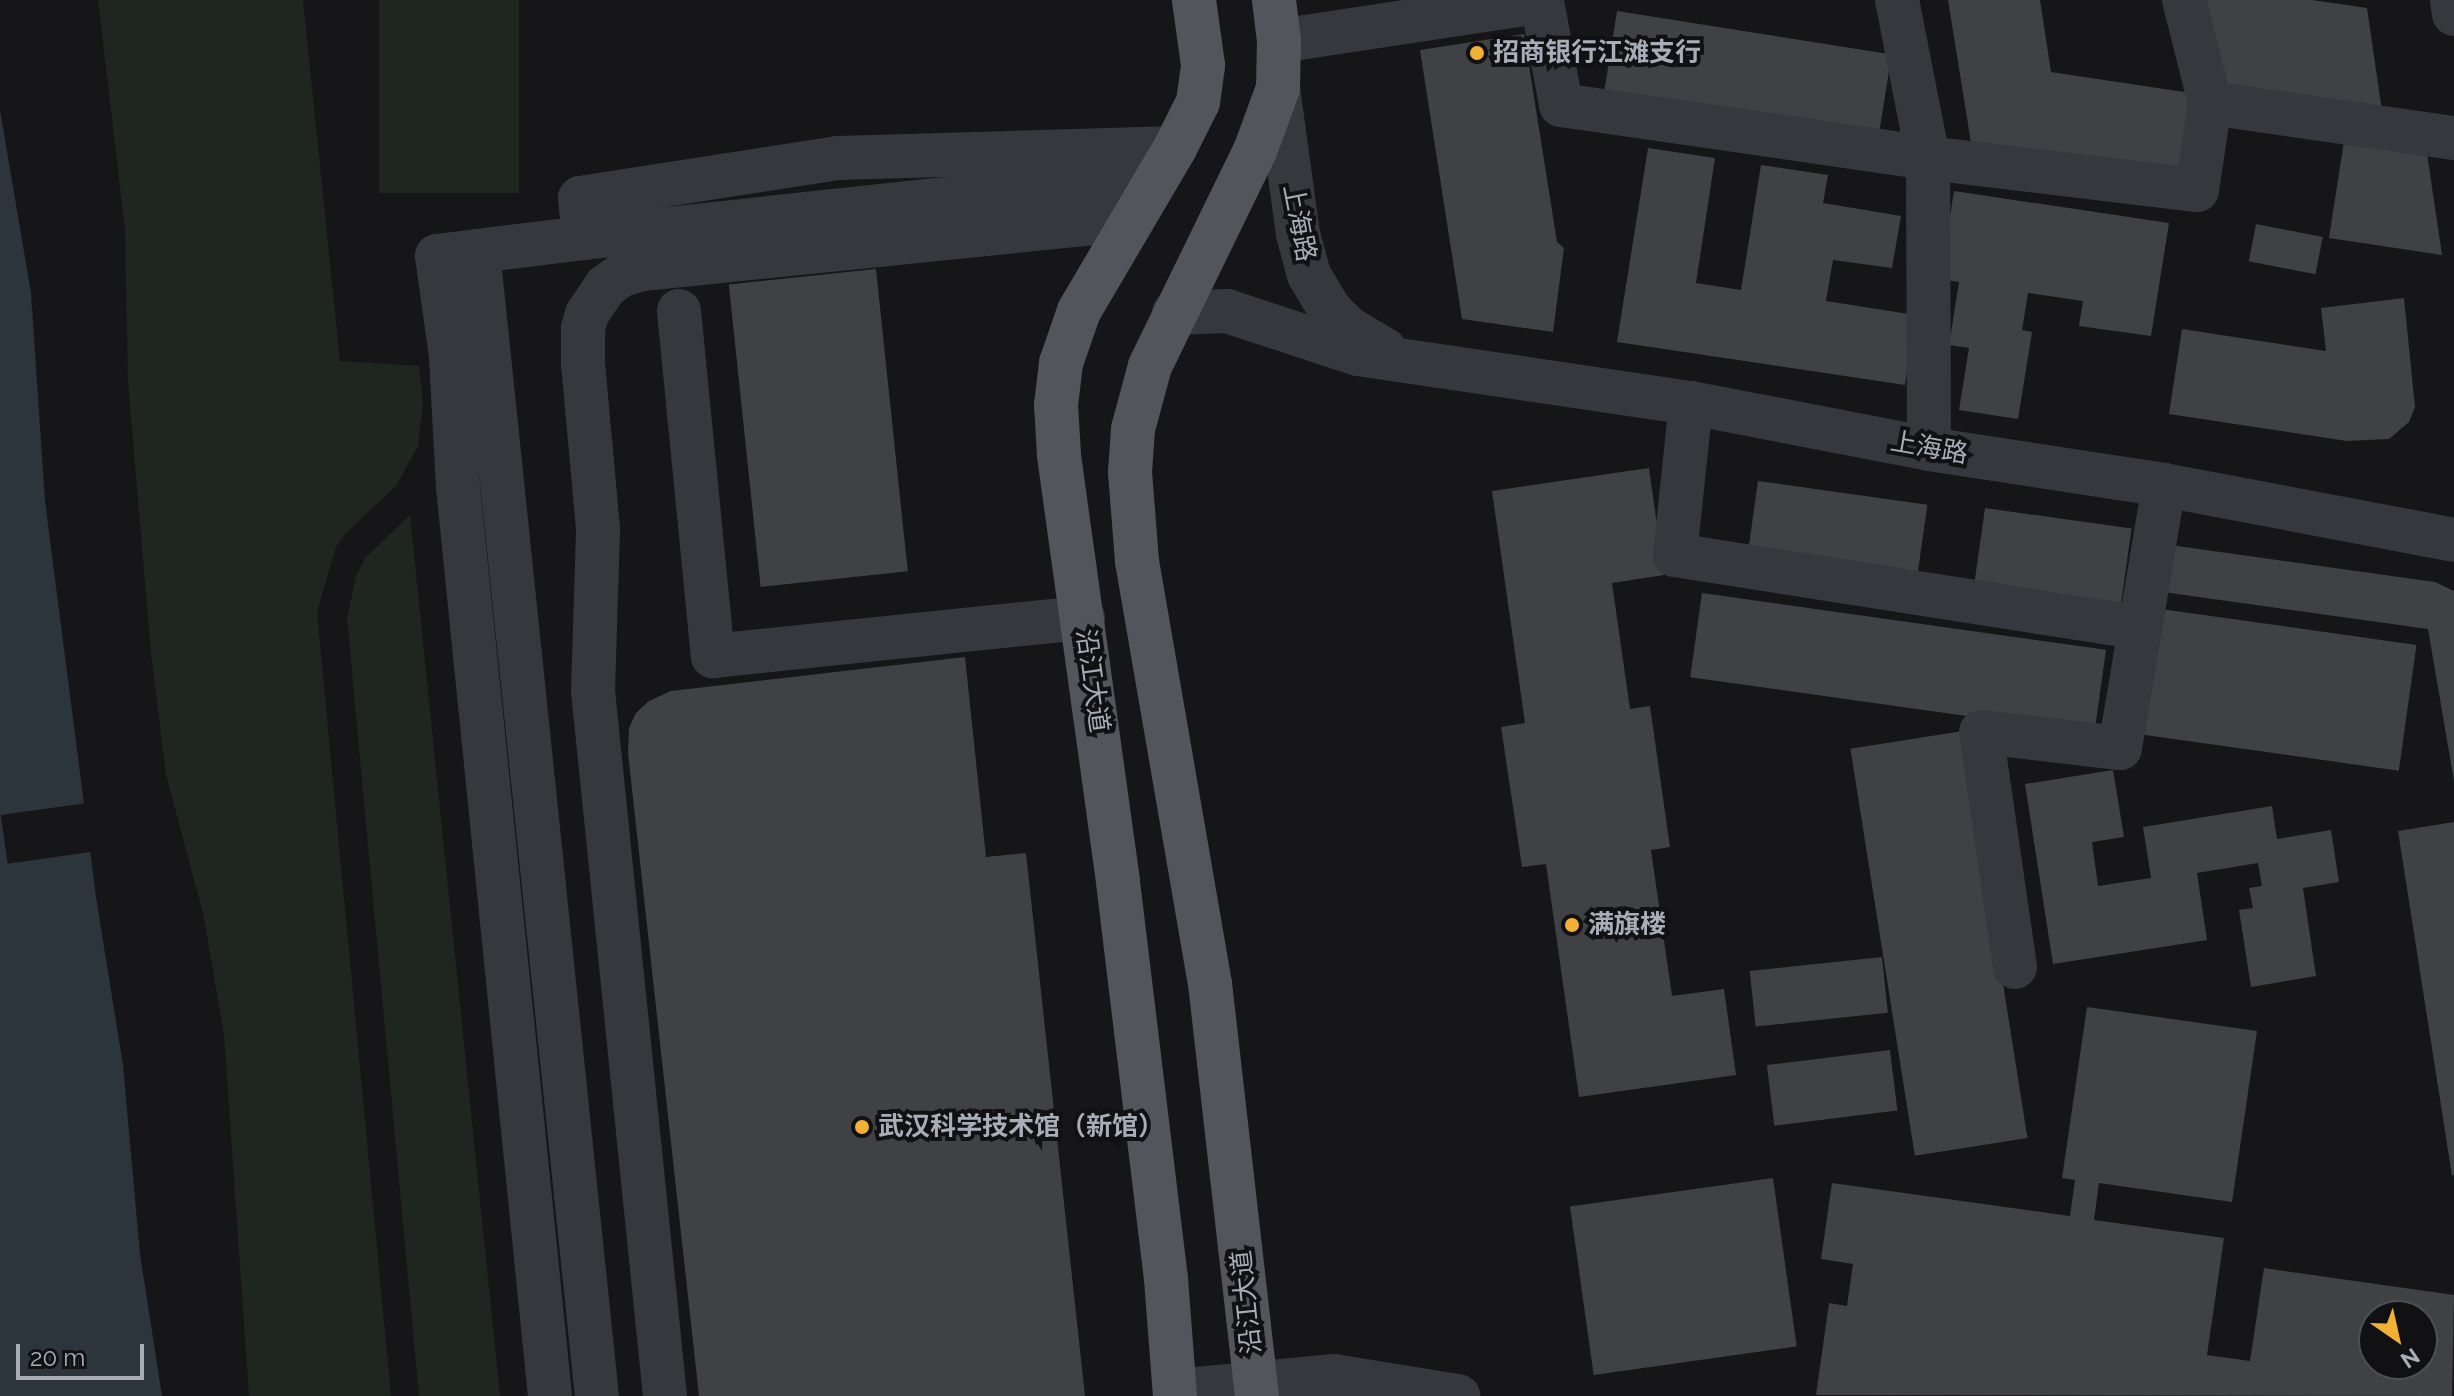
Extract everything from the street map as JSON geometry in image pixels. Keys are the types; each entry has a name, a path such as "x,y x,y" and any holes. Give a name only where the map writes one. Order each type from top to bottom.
{"main road":[{"name":"沿江大道","path":"1175,1394 1149,1141 1083,618 1059,454 1056,405 1061,363 1079,311 1167,162 1201,91 1203,65 1194,0"},
{"name":"沿江大道","path":"1256,1389 1210,984 1132,523 1133,429 1150,366 1255,151 1278,88 1276,21"}],"street":[{"path":"1897,0 1928,158 1929,449"},
{"path":"1276,21 1542,1 1561,105 1928,158 2197,190 2210,103 2184,0"},
{"path":"2452,0 2454,14"},
{"name":"上海路","path":"1278,88 1298,234 1309,275 1330,310 1348,328 1404,362"},
{"path":"2210,103 2454,138"},
{"path":"550,1396 458,487 451,356 437,256 584,238 580,198 838,158 1167,162"},
{"path":"665,1396 593,691 598,528 583,364 583,328 587,314 606,286 622,275 642,269 1132,219"},
{"path":"478,251 597,1396"},
{"path":"679,311 713,656 1083,618"},
{"name":"上海路","path":"1174,313 1227,311 1339,351 1691,403 1929,449 2164,485 2454,540"},
{"path":"1691,403 1675,555 2140,628"},
{"path":"2015,967 1981,732 2120,748 2164,485"},
{"path":"1175,1394 1256,1389 1334,1376 1458,1396"}],"shaded area":[{"path":"98,0 303,0 340,361 419,366 423,404 418,446 396,486 346,533 336,547 317,612 391,1396 249,1396 224,1034 203,913 166,775 151,653 128,382 125,230"},
{"path":"379,0 519,0 519,193 379,193"},
{"path":"0,110 31,293 45,501 96,897 123,1065 140,1254 162,1396 0,1396"},
{"path":"410,515 500,1396 419,1396 347,618 356,576 365,558"}],"pier":[{"path":"87,803 94,852 8,864 1,815"}],"building":[{"path":"1948,0 2040,0 2051,72 2204,95 2191,182 1972,149"},
{"path":"2200,0 2312,0 2367,8 2382,111 2212,84"},
{"path":"1617,11 1892,54 1877,145 1603,102"},
{"path":"1524,34 1557,242 1564,248 1553,332 1462,319 1420,50"},
{"path":"2346,128 2425,140 2442,255 2329,238"},
{"path":"1648,148 1715,158 1696,283 1741,290 1761,165 1828,175 1823,203 1901,216 1892,268 1833,260 1826,301 1915,315 1905,385 1617,342"},
{"path":"1954,191 2169,223 2151,336 2079,326 2083,301 2028,293 2022,330 2032,332 2018,419 1959,410 1969,348 1949,345 1959,282 1940,279"},
{"path":"2256,224 2323,237 2315,274 2249,261"},
{"path":"876,269 908,571 761,587 729,284"},
{"path":"2404,298 2415,407 2409,422 2389,439 2347,441 2169,414 2182,329 2326,351 2321,308"},
{"path":"1649,468 1664,575 1612,583 1630,709 1650,706 1670,847 1651,850 1672,996 1724,989 1736,1075 1579,1097 1546,864 1522,867 1501,727 1525,723 1492,491"},
{"path":"1758,481 1927,505 1917,577 1748,553"},
{"path":"1985,508 2132,529 2121,605 1974,584"},
{"path":"2170,545 2435,582 2454,591 2454,781 2428,629 2163,592"},
{"path":"1702,593 2106,650 2094,734 1690,677"},
{"path":"2161,609 2416,645 2399,771 2143,735"},
{"name":"武汉科学技术馆（新馆）","path":"965,657 986,857 1026,853 1085,1396 699,1396 628,753 629,728 636,713 649,701 671,691"},
{"path":"1963,731 2027,1138 1915,1156 1850,749"},
{"path":"2113,770 2124,837 2092,842 2098,886 2151,878 2143,827 2272,806 2277,839 2331,830 2339,882 2303,888 2316,976 2251,987 2239,910 2253,908 2249,888 2262,886 2258,863 2197,873 2207,940 2053,964 2025,784"},
{"path":"2454,822 2454,1175 2452,1176 2398,831"},
{"path":"1882,957 1888,1013 1756,1027 1750,971"},
{"path":"2087,1007 2257,1031 2232,1202 2099,1183 2094,1220 2224,1238 2207,1355 2250,1361 2264,1268 2454,1295 2452,1396 1816,1395 1829,1303 1847,1306 1853,1264 1821,1259 1832,1183 2070,1216 2075,1180 2062,1178"},
{"path":"1890,1050 1897,1111 1774,1126 1767,1065"},
{"path":"1773,1178 1797,1346 1594,1375 1570,1207"}],"place":[{"name":"招商银行江滩支行","path":"1477,53"},
{"name":"满旗楼","path":"1572,925"},
{"name":"武汉科学技术馆（新馆）","path":"862,1127"}]}
